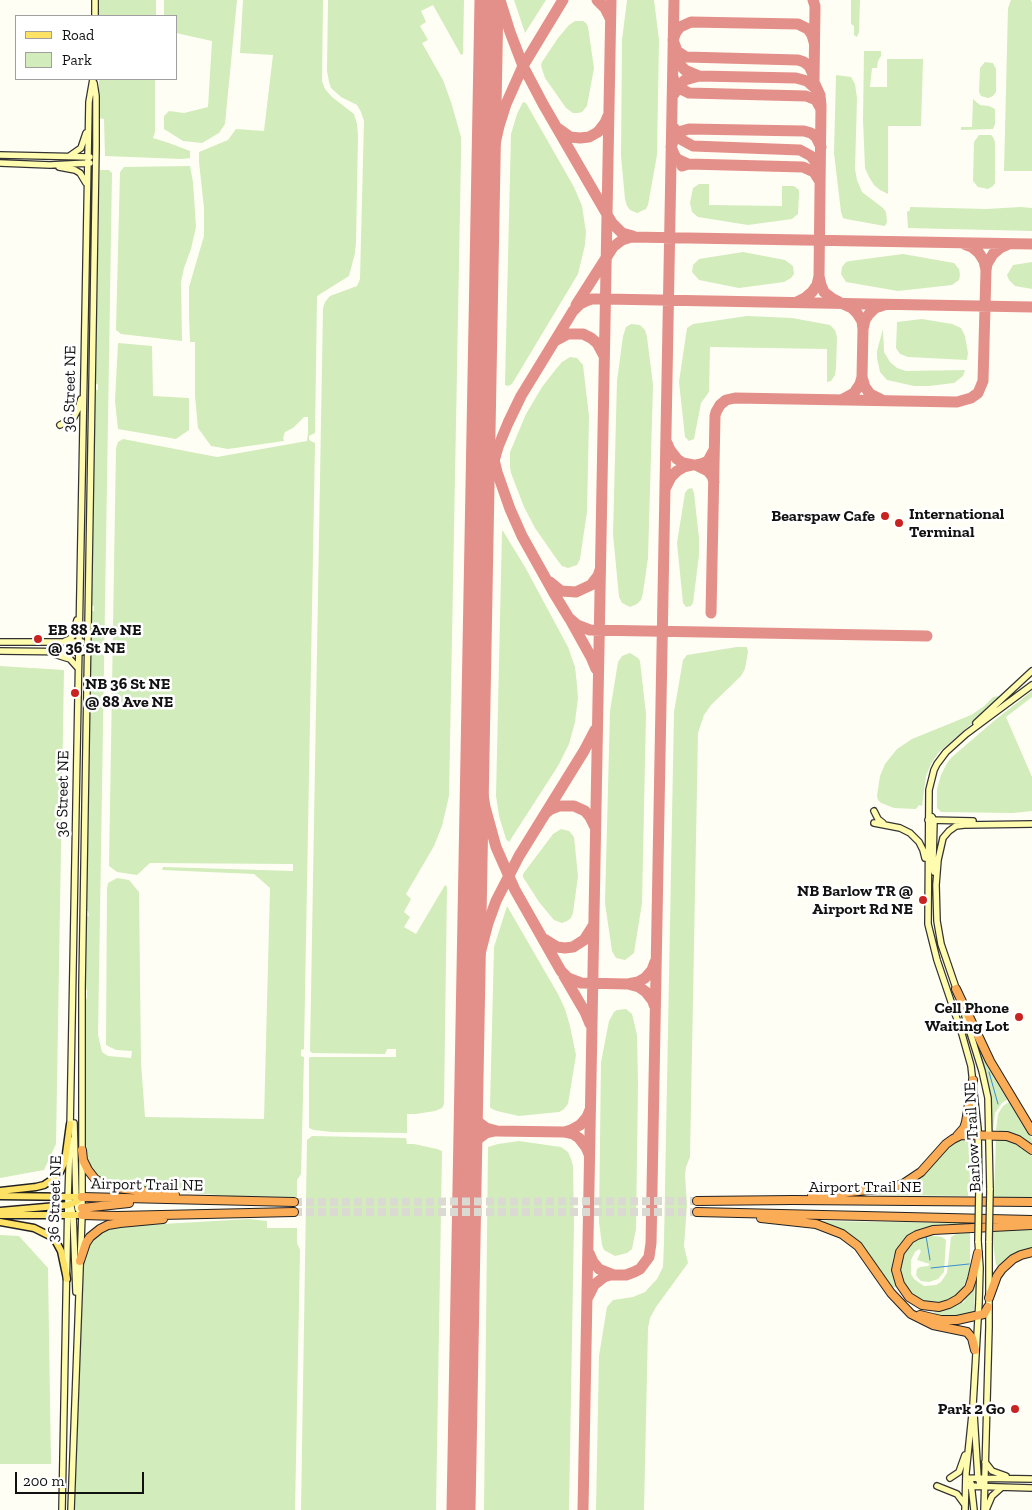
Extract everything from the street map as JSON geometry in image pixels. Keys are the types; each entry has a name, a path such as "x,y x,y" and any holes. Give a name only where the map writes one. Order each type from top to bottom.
{"highway":[{"path":"956,988 990,1061 1032,1131"},
{"path":"793,1200 799,1197 886,1188 903,1184 921,1172 946,1144 958,1136 964,1128 973,1080"},
{"path":"958,1136 967,1134 1006,1136 1025,1144 1032,1150"},
{"path":"82,1150 83,1160 88,1170 105,1185 215,1200"},
{"name":"Airport Trail NE","path":"75,1206 161,1199 294,1202"},
{"name":"Airport Trail NE","path":"697,1202 793,1200 1032,1202"},
{"name":"Airport Trail NE","path":"75,1206 117,1216 294,1212"},
{"name":"Airport Trail NE","path":"697,1212 1032,1220"},
{"path":"715,1213 798,1221 816,1224 842,1234 858,1246 890,1292 911,1314 927,1323 942,1328 967,1332 972,1338 975,1350"},
{"path":"80,1261 90,1237 108,1225 230,1214"},
{"path":"978,1253 969,1288 958,1299 949,1304 939,1307 922,1305 909,1297 900,1284 896,1270 900,1252 917,1235 940,1229 1032,1225"},
{"path":"989,1298 997,1276 1002,1269 1013,1259 1032,1252"},
{"path":"905,1308 924,1317 957,1320 984,1314 988,1307"}],"main road":[{"path":"0,1191 44,1185 56,1176 65,1161 70,1124"},
{"name":"Airport Trail NE","path":"0,1196 75,1206"},
{"path":"0,1211 75,1206"},
{"name":"Airport Trail NE","path":"0,1216 75,1206"},
{"path":"0,1222 34,1228 50,1236 61,1251 67,1279"}],"street":[{"path":"95,0 95,15"},
{"name":"36 Street NE","path":"70,1510 80,1261 70,1124 88,123 93,80"},
{"name":"36 Street NE","path":"62,1510 67,1279 82,1150 87,642 96,161 96,96 93,80"},
{"path":"68,156 81,148 88,123"},
{"path":"0,155 88,156 96,161"},
{"path":"0,163 50,165 88,164 96,161"},
{"path":"50,165 75,170 83,177 87,187"},
{"path":"60,425 70,420 77,412 84,378"},
{"path":"60,643 70,639 73,634 80,603"},
{"path":"0,642 87,642"},
{"path":"0,651 87,652"},
{"path":"40,652 65,656 74,662 79,670"},
{"path":"936,885 929,790 934,770 941,757 1032,671"},
{"path":"966,734 1032,685"},
{"path":"874,811 881,822 910,832 919,842 924,854 927,879"},
{"path":"930,818 1032,824"},
{"name":"Barlow Trail NE","path":"930,818 927,879 928,924 937,960 962,1034 973,1080 978,1135 978,1253 980,1268 973,1405 966,1478 969,1486 965,1508"},
{"path":"874,823 894,827"},
{"name":"Barlow Trail NE","path":"981,1478 985,1462 989,1298 990,1190 988,1098 973,1038 941,944 938,929 936,885 940,847 947,833 956,826 964,824 1005,823"},
{"path":"74,952 83,952"},
{"path":"72,1063 78,1324"},
{"path":"973,1405 980,1483 984,1487 985,1510"},
{"path":"63,1436 73,1436"},
{"path":"950,1478 959,1472 968,1446"},
{"path":"985,1462 992,1471 1016,1478"},
{"path":"966,1478 1032,1479"},
{"path":"937,1486 957,1494 965,1508"},
{"path":"974,1510 969,1486 1032,1488"},
{"path":"985,1510 992,1496 1002,1487"}],"green space":[{"path":"99,0 156,0 156,15 99,15"},
{"path":"164,0 237,0 225,124 219,133 202,143 183,141 164,129 164,116 169,111 184,113 208,107 212,41 178,33 178,15 164,15"},
{"path":"243,0 323,0 322,81 325,89 332,97 354,114 358,135 355,253 349,276 317,296 315,433 309,436 309,440 315,443 304,1049 301,1050 301,1056 304,1057 301,1174 297,1180 297,1197 231,1196 127,1188 109,1184 100,1179 91,1168 86,1156 85,1144 85,1003 87,989 85,992 85,917 89,916 88,911 85,911 90,655 95,651 95,644 91,640 91,611 94,611 94,606 91,605 95,390 98,390 98,384 95,384 100,170 109,170 112,173 98,1035 102,1052 108,1056 131,1058 132,1051 116,1050 106,1045 107,889 108,883 117,878 129,880 139,892 141,1063 145,1117 264,1119 270,888 254,874 162,870 163,867 293,871 293,864 150,863 137,875 117,872 109,866 116,448 118,442 123,439 217,457 307,441 308,417 304,417 293,428 285,432 284,441 228,449 211,446 198,428 195,396 195,342 190,342 189,287 204,236 204,208 199,152 228,140 236,129 264,131 273,55 240,53"},
{"path":"328,0 464,0 463,54 461,55 433,5 421,11 426,22 420,26 428,40 422,43 443,80 451,102 461,137 461,156 449,796 442,826 434,846 406,894 411,899 404,912 410,917 404,927 416,934 445,885 447,887 444,1104 442,1108 435,1111 407,1114 407,1133 332,1132 309,1128 310,1057 396,1057 396,1049 387,1049 385,1054 312,1053 310,1051 323,308 330,296 357,286 360,279 364,121 357,105 341,97 331,88 329,82 327,71"},
{"path":"514,0 546,0 525,33"},
{"path":"627,0 654,0 659,40 657,155 648,205 646,209 637,213 630,210 625,199 621,156 622,40"},
{"path":"851,0 860,0 859,32 857,37 854,35 854,26 851,24"},
{"path":"1011,0 1031,0 1032,2 1032,171 1004,171 1008,8"},
{"path":"575,21 583,21 588,27 594,68 587,106 582,112 578,113 573,113 566,108 545,78 541,66 558,38"},
{"path":"864,51 881,51 877,68 872,68 870,87 887,87 887,59 923,59 921,126 888,126 888,194 874,185 865,168 863,120"},
{"path":"985,62 993,63 996,69 996,92 988,98 981,96 979,92 980,68"},
{"path":"836,75 851,77 855,84 857,98 855,169 857,180 862,192 886,212 887,222 885,226 846,219 843,218 841,212 834,153"},
{"path":"99,80 155,80 155,132 153,138 190,151 190,158 105,156 104,119 99,118"},
{"path":"973,99 980,105 995,109 993,129 961,130 961,127 972,127"},
{"path":"523,102 526,103 574,187 582,206 586,232 578,274 512,384 508,386 505,383 511,134"},
{"path":"979,135 991,135 995,142 995,183 988,189 978,187 973,181 974,142"},
{"path":"190,166 196,227 181,282 182,341 121,334 116,330 120,172 124,167"},
{"path":"699,184 709,184 709,205 782,206 782,186 794,186 799,190 798,214 792,219 748,225 698,217 692,212 690,203 693,188"},
{"path":"910,207 1032,208 1032,231 908,228 907,212 910,210"},
{"path":"743,252 785,260 793,266 794,274 784,282 739,288 699,280 692,272 693,265 699,259"},
{"path":"903,254 954,263 959,269 959,280 952,285 898,291 846,282 841,274 842,267 846,262"},
{"path":"1032,262 1032,289 1015,286 1007,275 1013,265"},
{"path":"747,316 792,318 830,325 835,330 837,337 835,375 831,381 827,382 827,349 710,347 709,392 701,403 694,439 689,441 685,437 679,382 687,328 693,324"},
{"path":"922,319 952,324 961,328 965,336 968,353 967,360 908,357 900,354 896,348 897,322"},
{"path":"631,324 640,325 645,330 653,385 648,558 641,600 630,607 622,603 619,597 613,534 617,381 623,336 626,327"},
{"path":"883,329 884,352 890,362 897,368 906,371 965,370 963,376 954,383 929,386 914,386 887,380 880,372 877,358"},
{"path":"118,343 152,346 153,396 189,398 189,430 176,439 118,429 115,401"},
{"path":"570,357 577,358 583,365 589,416 587,512 580,559 577,565 568,568 562,566 558,561 535,528 524,507 511,473 510,452 526,414 542,387 562,362"},
{"path":"692,488 699,538 699,555 693,603 691,606 686,607 683,603 677,543 685,493 688,489"},
{"path":"502,531 525,567 568,647 575,667 578,698 575,722 569,744 558,766 509,842 506,839 499,816 496,796"},
{"path":"747,647 745,669 741,676 711,705 704,715 698,733 690,1157 685,1175 687,1205 684,1246 688,1263 656,1307 650,1318 648,1328 644,1510 596,1510 599,1356 607,1307 613,1300 633,1297 645,1292 657,1279 663,1267 674,712 683,660 687,655"},
{"path":"630,653 640,661 646,714 642,903 634,953 625,960 616,958 612,951 605,903 610,711 618,662 622,656"},
{"path":"0,666 64,670 56,1144 44,1170 0,1178"},
{"path":"1032,691 1032,697 1006,717 1032,777 1032,811 1013,813 941,812 937,808 937,789 947,763 995,720"},
{"path":"999,696 986,711 939,752 926,776 922,806 919,805 916,809 894,808 878,800 880,776 885,764 897,749 912,739 971,715 993,697"},
{"path":"561,829 569,831 574,837 578,876 573,913 571,918 562,923 554,920 539,902 523,877 523,874 553,834"},
{"path":"507,906 558,994 570,1026 576,1055 568,1104 559,1112 519,1116 497,1111 490,1107 494,947"},
{"path":"626,1009 632,1014 637,1035 636,1229 632,1249 627,1253 615,1256 604,1250 599,1222 601,1062 609,1021 614,1012"},
{"path":"974,1035 1008,1099 1002,1103 995,1113 993,1131 985,1073"},
{"path":"1009,1102 1032,1139 1032,1147 1016,1135 996,1130 998,1114 1003,1106"},
{"path":"312,1136 406,1138 407,1144 442,1151 436,1510 301,1510 307,1140"},
{"path":"960,1138 972,1138 969,1152 970,1189 968,1189 968,1196 875,1195 875,1193 901,1188 944,1149"},
{"path":"1001,1138 1013,1142 1032,1156 1032,1197 994,1197 996,1139"},
{"path":"519,1141 561,1147 568,1152 573,1166 574,1223 569,1510 484,1510 488,1147"},
{"path":"249,1219 267,1221 267,1228 297,1228 297,1243 300,1250 295,1510 75,1510 82,1268 86,1249 92,1239 111,1227"},
{"path":"820,1221 961,1223 961,1225 933,1226 921,1229 905,1238 899,1245 893,1258 892,1272 896,1286 892,1289 860,1243 845,1232 820,1223"},
{"path":"1032,1229 1032,1249 1010,1256 999,1266 996,1265 993,1230"},
{"path":"961,1231 970,1231 970,1269 963,1287 953,1298 941,1303 924,1302 914,1297 904,1286 900,1272 902,1257 908,1246 918,1238 928,1235 942,1237 946,1240 944,1272 938,1279 929,1282 921,1281 916,1275 917,1269 930,1264 917,1260 921,1251 919,1249 911,1260 911,1274 914,1279 924,1286 936,1285 941,1282 947,1273 951,1237"},
{"path":"0,1235 19,1236 48,1268 51,1464 0,1464"},
{"path":"973,1282 975,1283 974,1313 956,1317 934,1317 935,1310 945,1309 964,1302"}],"waterway":[{"path":"989,1072 998,1104"},
{"path":"926,1236 930,1260"},
{"path":"931,1268 969,1264"}],"taxiway":[{"path":"500,0 523,66 543,104 612,223 622,233 633,236"},
{"path":"486,276 489,171 499,126 506,104 523,66 563,0"},
{"path":"597,0 605,8 610,18"},
{"path":"583,1510 611,0"},
{"path":"588,1297 594,1285 604,1277 626,1275 640,1269 649,1257 651,1243 674,0"},
{"path":"813,0 815,6 814,82 820,95 821,105 819,276"},
{"path":"814,42 808,29 798,24 691,22 680,27 673,40 677,51 686,57 798,60 809,66 814,76"},
{"path":"674,54 677,62 685,70 699,76"},
{"path":"674,94 685,80 699,76 796,78 807,81 817,90"},
{"path":"673,77 675,84 689,93 806,96 816,100 821,109"},
{"path":"559,129 570,137 589,137 598,132 608,116"},
{"path":"674,128 682,140 693,146 800,150 811,156 820,170"},
{"path":"688,164 677,159 671,147 678,134 689,129 804,131 816,137 821,147"},
{"path":"682,166 688,164 803,167 814,172 819,180"},
{"path":"576,305 613,247 622,240 631,237 1032,244"},
{"path":"964,244 972,247 979,253 984,261 986,270 993,254 1009,244"},
{"path":"711,613 715,416 720,405 726,400 735,398 957,402 971,398 978,393 983,381 986,270"},
{"path":"797,302 812,292 817,285 819,276 824,292 839,302"},
{"path":"478,545 486,490 498,447 508,423 521,396 573,311 586,301 605,299 1032,307"},
{"path":"843,304 852,308 857,313 862,321 863,329 869,314 875,308 884,305"},
{"path":"862,377 863,329"},
{"path":"555,341 568,334 583,334 597,343 604,356"},
{"path":"481,376 490,443 497,472 510,509 522,536 555,595 569,618 577,625 590,630 927,636"},
{"path":"843,399 854,393 862,377 865,387 870,394 882,400"},
{"path":"666,487 671,477 677,471 693,465 683,463 677,459 667,443"},
{"path":"714,450 708,461 696,465 708,471 714,482"},
{"path":"550,582 561,591 576,592 591,585 600,570"},
{"path":"571,621 596,669"},
{"path":"469,1024 477,965 496,901 519,856 595,730"},
{"path":"475,744 485,807 496,847 515,890 561,971 568,978 581,983 628,984 645,978 652,970 655,962"},
{"path":"546,813 559,806 574,806 585,811 595,827"},
{"path":"544,939 557,947 573,947 584,940 593,926"},
{"path":"564,976 590,1024"},
{"path":"628,984 639,987 646,992 654,1005"},
{"path":"468,1098 472,1115 486,1128 497,1131 564,1132 573,1134 579,1138 589,1154"},
{"path":"564,1132 580,1125 590,1110"},
{"path":"467,1161 469,1151 475,1141 486,1133 495,1131"},
{"path":"589,1253 599,1269 614,1275"}],"runway":[{"path":"461,1510 489,0"}],"tunnel":[{"path":"294,1202 697,1201"},
{"path":"294,1212 697,1212"}],"place":[{"name":"Bearspaw Cafe","path":"885,516"},
{"name":"International Terminal","path":"899,523"},
{"name":"EB 88 Ave NE @ 36 St NE","path":"38,639"},
{"name":"NB 36 St NE @ 88 Ave NE","path":"75,693"},
{"name":"NB Barlow TR @ Airport Rd NE","path":"923,900"},
{"name":"Cell Phone Waiting Lot","path":"1019,1017"},
{"name":"Park 2 Go","path":"1015,1409"}]}
